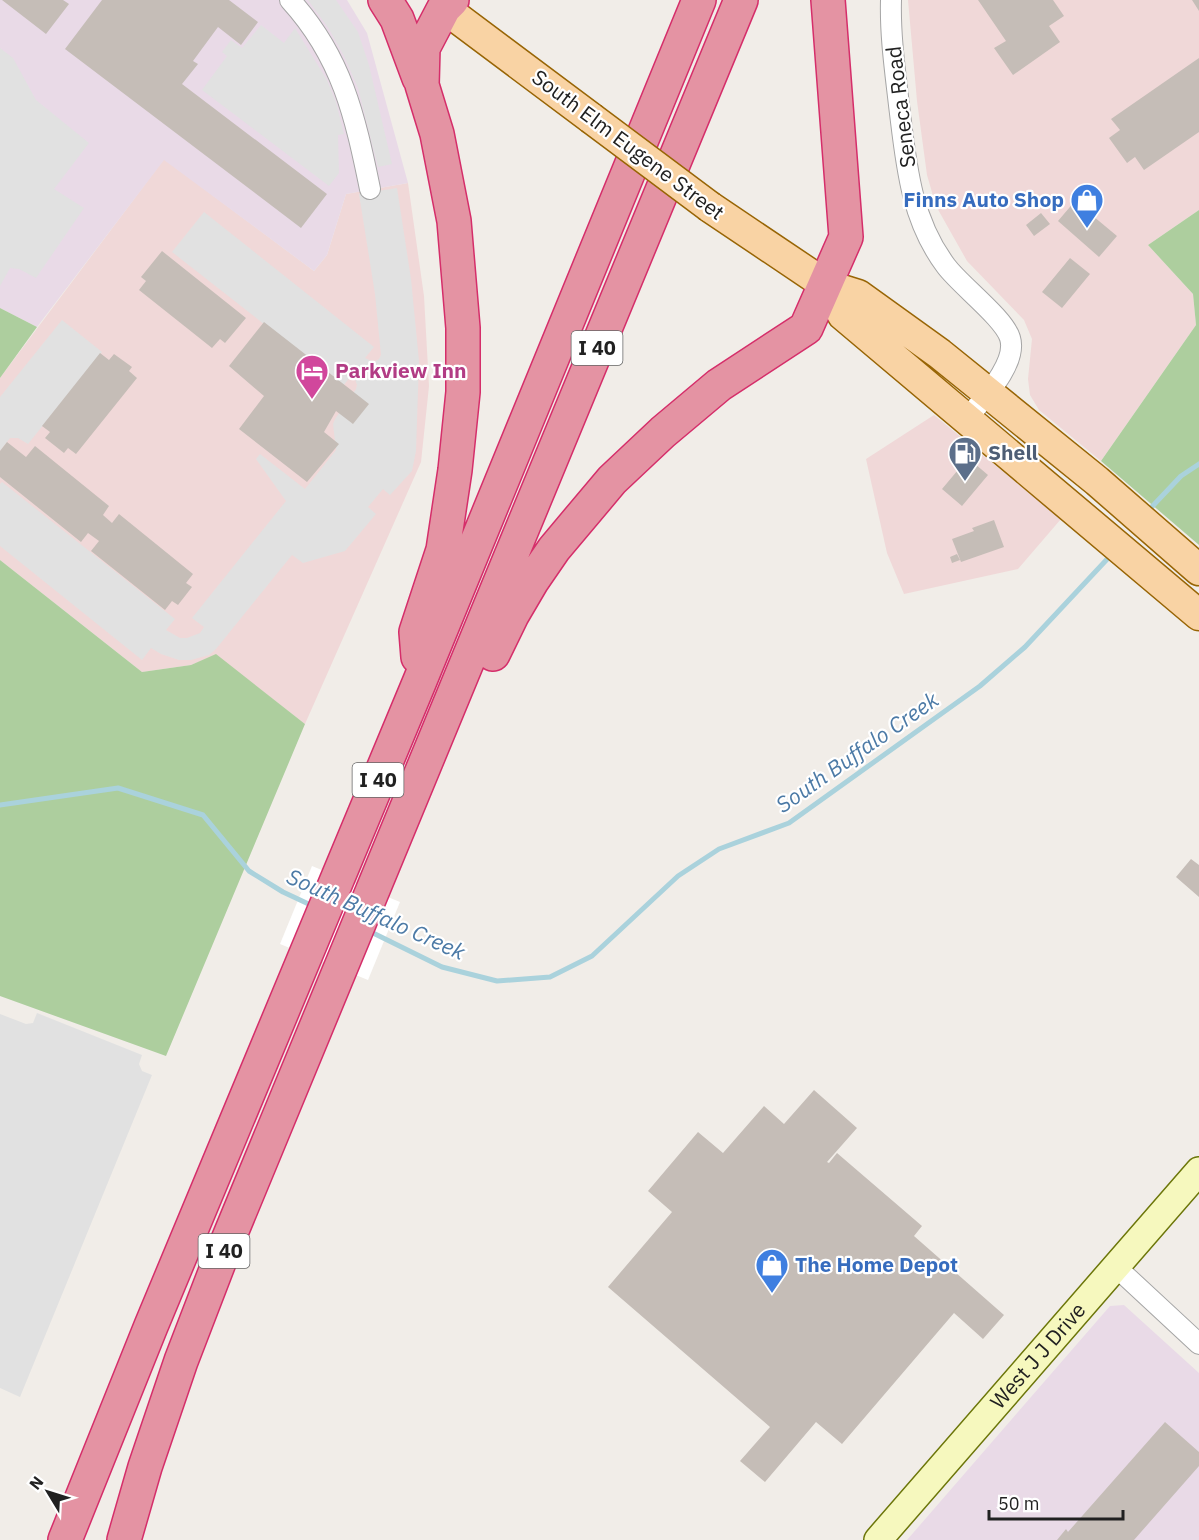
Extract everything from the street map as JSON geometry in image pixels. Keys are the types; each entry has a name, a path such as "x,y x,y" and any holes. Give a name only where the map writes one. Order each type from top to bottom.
{"highway":[{"path":"385,0 397,18 437,134 454,221 463,328 463,392 455,470 443,550 416,632 419,683"},
{"name":"I 40","path":"65,1540 151,1326 419,683 699,0"},
{"name":"I 40","path":"124,1540 145,1467 181,1360 221,1257 741,0"},
{"path":"453,697 491,658 532,581 554,549 612,480 663,432 719,385 806,328 846,237 828,0"},
{"path":"422,85 423,48 443,3"},
{"path":"49,1540 83,1498"}],"main road":[{"name":"South Elm Eugene Street","path":"443,3 710,207 826,285 858,295 940,354 1097,482 1199,570"},
{"name":"South Elm Eugene Street","path":"826,285 843,315 1199,615"}],"street":[{"path":"290,0 317,33 341,78 357,128 369,189"},
{"name":"Seneca Road","path":"891,0 896,80 913,201 922,224 946,267 995,318 1010,338 1008,360 1002,373 966,420"},
{"name":"West J J Drive","path":"878,1540 1199,1171"},
{"path":"1115,1266 1199,1344"}],"shaded area":[{"path":"0,0 347,0 367,33 408,183 346,194 327,255 314,271 164,160 37,327 0,308"},
{"path":"308,0 336,0 358,32 369,65 392,164 378,167 358,88 329,29"},
{"path":"908,0 1199,0 1199,210 1148,245 1193,294 1196,325 1101,461 1039,410 1030,395 1028,379 1032,339 1024,320 967,261 936,206 927,175 917,101"},
{"path":"261,25 284,43 295,28 327,80 336,102 344,134 338,135 339,173 329,186 202,90 227,56 222,52 231,40 242,48"},
{"path":"0,48 13,58 36,100 89,143 54,189 84,208 36,278 19,269 10,268 0,286"},
{"path":"164,159 314,271 327,255 346,194 408,183 424,296 429,386 421,462 305,724 216,655 191,665 142,672 0,560 0,378"},
{"path":"397,188 411,279 419,361 416,451 412,471 390,495 383,489 368,507 376,514 345,551 303,563 292,555 209,655 191,660 179,660 151,648 142,660 0,546 0,484 2,482 175,619 166,630 180,638 200,633 204,627 192,618 286,501 256,459 260,454 305,489 336,450 333,424 357,385 351,376 343,386 172,252 204,212 374,347 365,358 374,362 381,355 375,294 359,194"},
{"path":"62,320 102,352 28,444 18,438 10,438 0,451 0,397"},
{"path":"934,415 1061,519 1018,569 904,594 887,553 866,459"},
{"path":"37,1013 142,1055 139,1064 142,1071 152,1075 20,1397 0,1388 0,1014 26,1024 33,1023"},
{"path":"1124,1305 1199,1373 1199,1540 907,1540 1110,1306"}],"green space":[{"path":"1199,210 1199,545 1101,461 1196,325 1193,294 1148,245"},
{"path":"0,308 37,327 0,378"},
{"path":"0,560 142,672 191,665 216,654 305,724 166,1056 0,996"}],"pier":[{"path":"312,866 400,902 368,980 280,944"}],"building":[{"path":"2,0 63,0 69,4 46,34"},
{"path":"102,0 229,0 258,22 241,45 218,27 193,61 198,64 182,84 327,194 301,228 65,49"},
{"path":"978,0 1053,0 1064,16 1049,26 1060,42 1013,75 994,48 1006,41"},
{"path":"1192,0 1199,0 1199,11"},
{"path":"1199,58 1199,132 1144,170 1135,157 1127,163 1109,138 1120,130 1111,119"},
{"name":"Finns Auto Shop","path":"1075,201 1117,236 1099,257 1058,221"},
{"path":"1041,213 1050,224 1034,236 1026,225"},
{"path":"162,251 246,318 225,343 220,339 212,348 139,290 146,281 141,277"},
{"path":"1070,258 1090,274 1062,308 1042,292"},
{"name":"Parkview Inn","path":"264,322 369,404 353,424 336,411 324,432 339,444 307,482 239,429 264,396 229,366"},
{"path":"100,353 109,360 114,354 132,367 129,371 137,378 76,454 68,448 64,453 45,438 50,432 42,426"},
{"path":"7,442 26,457 35,446 109,506 103,515 112,523 119,514 193,574 186,583 192,587 178,605 172,601 165,610 91,551 99,541 88,533 81,542 0,477 0,451"},
{"name":"Shell","path":"968,458 988,475 962,506 942,489"},
{"path":"994,520 1004,547 961,562 952,539"},
{"path":"957,554 960,560 952,563 950,557"},
{"path":"1191,859 1199,865 1199,897 1176,877"},
{"name":"The Home Depot","path":"814,1090 857,1128 827,1162 829,1163 837,1153 922,1226 914,1236 1004,1315 983,1339 954,1313 842,1444 816,1422 765,1482 740,1461 770,1427 608,1287 672,1212 648,1191 698,1132 723,1153 764,1106 784,1124"},
{"path":"1165,1422 1199,1452 1199,1466 1134,1540 1057,1540 1066,1529 1068,1532"}],"waterway":[{"name":"South Buffalo Creek","path":"1146,513 1181,476 1199,464"},
{"name":"South Buffalo Creek","path":"367,930 442,967 497,981 550,977 592,956 678,876 719,849 789,823 980,686 1025,647 1111,555"},
{"name":"South Buffalo Creek","path":"0,805 118,788 203,815 249,871 283,892 315,907"}],"place":[{"name":"Finns Auto Shop","path":"1087,229"},
{"name":"Parkview Inn","path":"312,400"},
{"name":"Shell","path":"965,482"},
{"name":"The Home Depot","path":"772,1294"}]}
